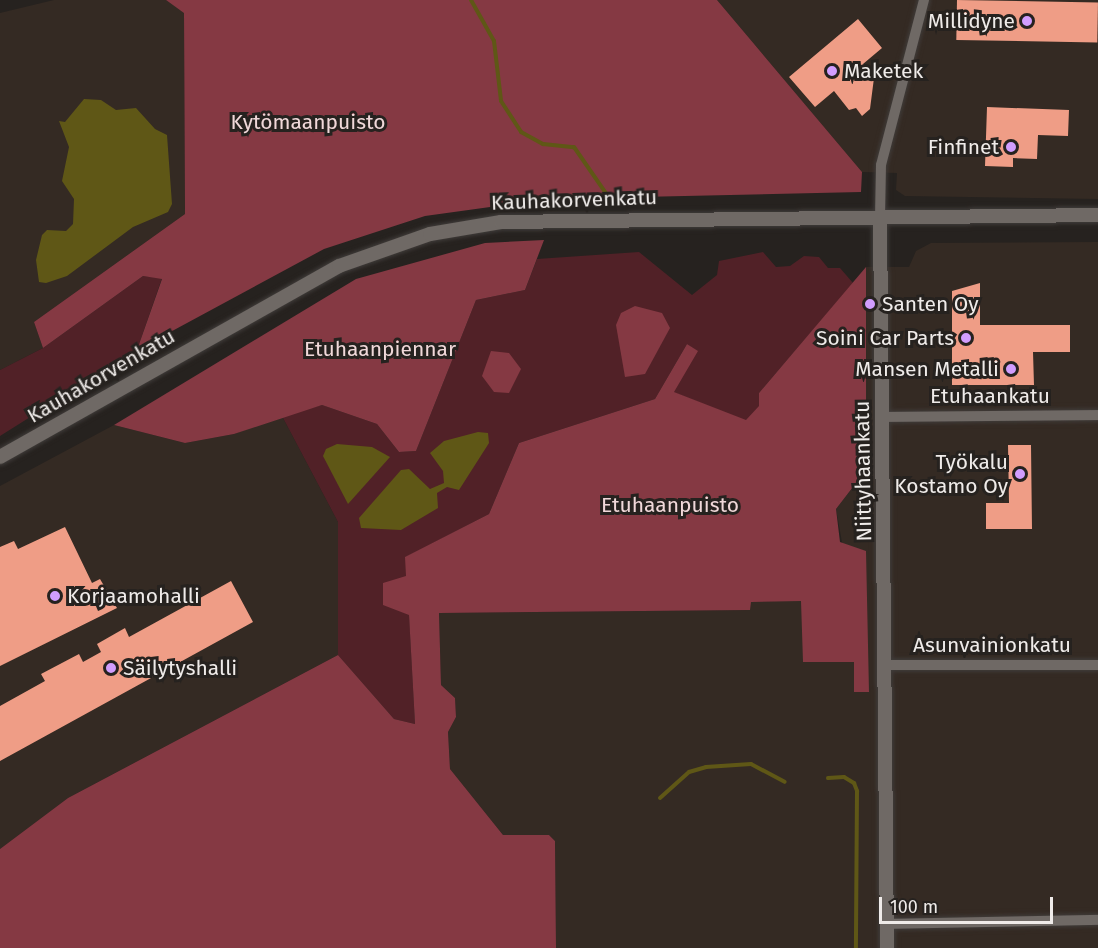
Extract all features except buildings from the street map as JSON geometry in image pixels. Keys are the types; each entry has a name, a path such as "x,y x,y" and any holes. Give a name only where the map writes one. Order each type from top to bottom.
{"street":[{"name":"Niittyhaankatu","path":"887,948 887,665 880,165 924,0"},
{"name":"Kauhakorvenkatu","path":"0,457 339,266 412,239 501,222 1098,215"},
{"name":"Etuhaankatu","path":"883,417 1098,415"},
{"name":"Asunvainionkatu","path":"887,665 1098,665"},
{"path":"887,924 1098,920"}],"shaded area":[{"path":"54,0 166,0 184,12 185,214 34,322 43,348 0,370 0,13"},
{"path":"717,0 1098,0 1098,199 905,196 896,190 897,173 862,172"},
{"path":"84,99 101,100 116,110 136,108 155,129 167,135 172,204 168,212 133,227 67,276 46,283 39,282 36,260 42,235 47,230 66,231 73,224 74,199 62,181 69,147 59,121 65,122"},
{"path":"1098,242 1098,948 556,948 555,841 549,835 503,835 450,769 448,732 456,717 455,698 441,685 439,613 750,610 750,602 801,600 854,662 869,692 836,509 866,470 866,267 909,267 916,251 931,243"},
{"path":"639,252 692,295 717,275 719,261 763,252 776,267 790,266 804,256 819,257 828,268 840,268 853,283 759,393 760,406 746,421 673,392 697,351 687,344 655,399 519,443 489,514 406,557 415,724 394,719 338,655 338,522 282,416 322,405 377,424 399,452 416,451 476,300 525,290 537,259"},
{"path":"143,276 162,278 137,350 0,436 0,370 43,348"},
{"path":"282,416 338,522 338,655 68,798 0,849 0,486 114,425 185,443 234,434"},
{"path":"478,432 488,433 489,443 459,490 447,487 437,493 438,508 401,530 361,528 359,518 401,470 409,469 430,489 444,483 443,471 430,453 444,441"},
{"path":"337,444 372,447 390,457 348,504 323,456 326,449"}],"green space":[{"name":"Kytömaanpuisto","path":"166,0 717,0 862,172 861,192 549,199 425,216 324,249 137,350 162,279 143,276 43,348 34,322 185,214 184,13"},
{"name":"Etuhaanpiennar","path":"544,240 525,290 476,300 416,451 399,452 377,424 322,405 234,434 185,443 114,425 356,279 485,243"},
{"name":"Etuhaanpuisto","path":"866,267 866,470 836,509 840,542 866,551 869,692 854,692 854,662 803,662 801,601 751,602 750,610 439,613 441,685 455,698 456,717 448,732 450,769 503,835 549,835 555,841 556,948 0,948 0,849 68,798 338,655 394,719 415,724 409,615 383,605 383,583 406,576 405,557 489,514 519,443 655,399 687,344 698,351 674,392 746,420 759,406 759,393"},
{"path":"635,306 662,313 670,328 645,374 625,377 616,325 621,313"},
{"path":"491,351 509,353 521,369 509,393 494,392 482,376"}],"waterway":[{"path":"471,0 494,41 501,101 521,132 543,144 574,147 610,199"},
{"path":"660,798 689,772 706,767 751,764 785,782"},
{"path":"828,778 844,777 854,783 857,791 856,948"}],"place":[{"name":"Millidyne","path":"1027,21"},
{"name":"Maketek","path":"832,71"},
{"name":"Finfinet","path":"1011,147"},
{"name":"Santen Oy","path":"870,304"},
{"name":"Soini Car Parts","path":"966,338"},
{"name":"Mansen Metalli","path":"1011,369"},
{"name":"Työkalu Kostamo Oy","path":"1020,474"},
{"name":"Korjaamohalli","path":"55,596"},
{"name":"Säilytyshalli","path":"111,668"}]}
